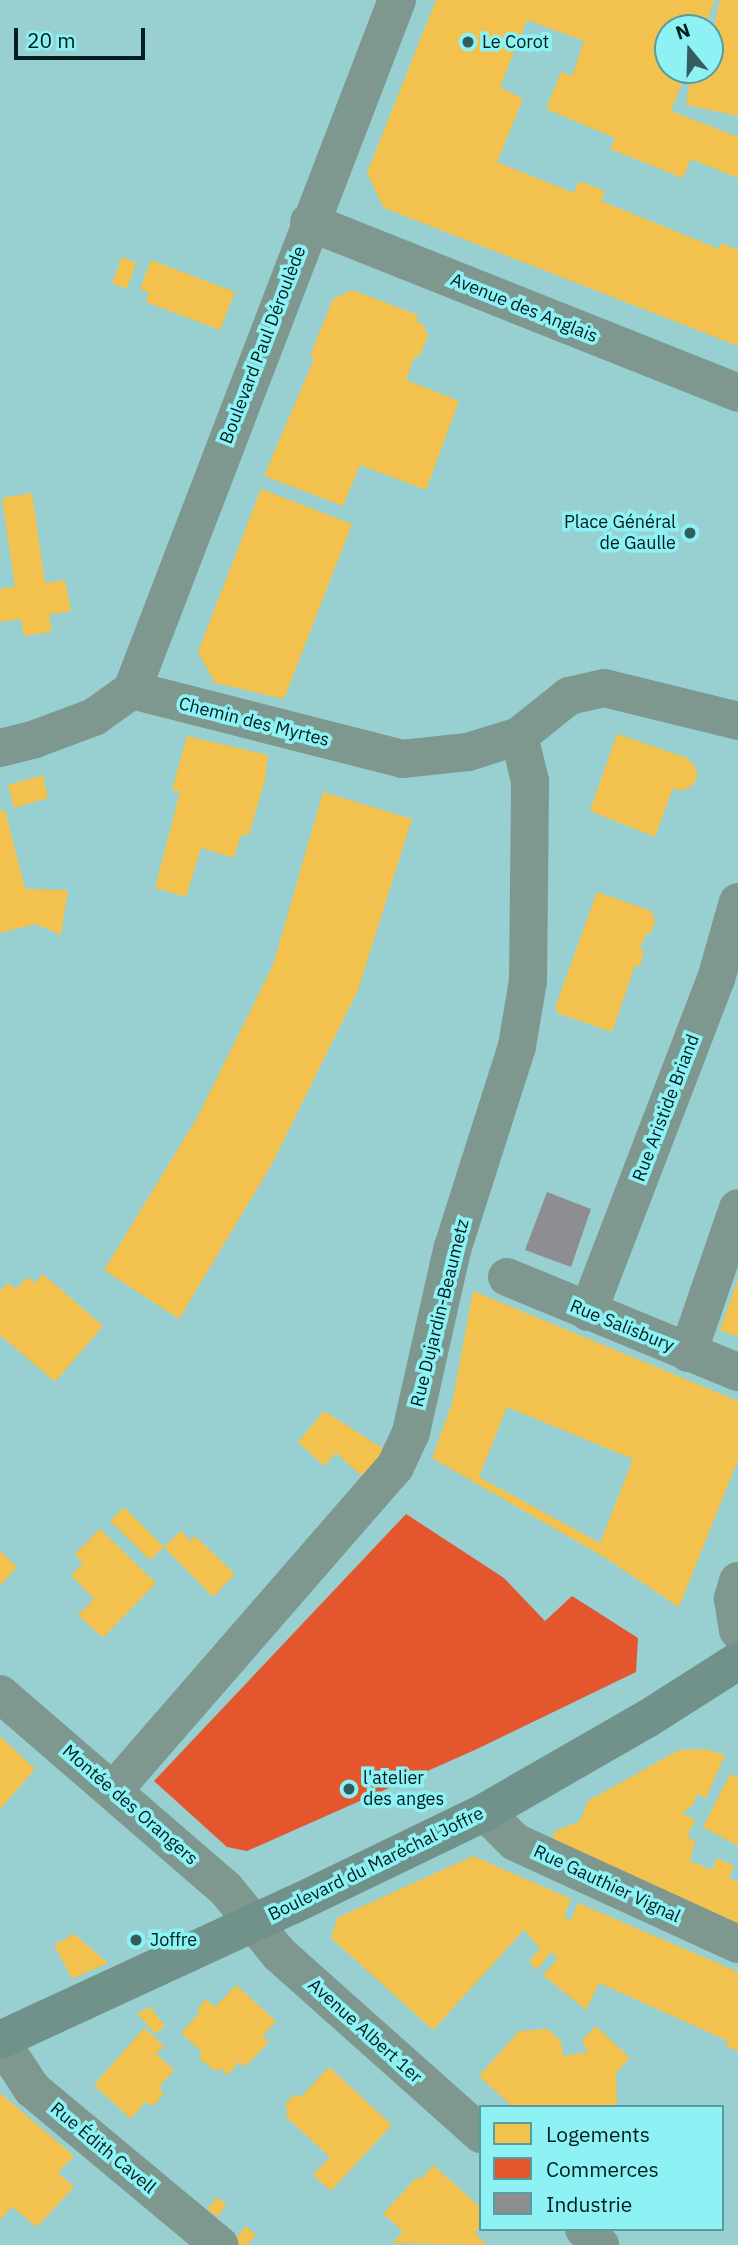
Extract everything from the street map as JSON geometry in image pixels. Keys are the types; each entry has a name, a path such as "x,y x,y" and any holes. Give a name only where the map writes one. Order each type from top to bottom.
{"main road":[{"name":"Boulevard du Maréchal Joffre","path":"0,2040 485,1812 647,1719 738,1661"}],"street":[{"name":"Boulevard Paul Déroulède","path":"132,691 397,0"},
{"name":"Avenue des Anglais","path":"310,222 738,393"},
{"path":"519,736 569,696 604,688 738,721"},
{"name":"Chemin des Myrtes","path":"132,691 402,759 468,751 519,736"},
{"path":"0,748 94,717 132,691"},
{"name":"Rue Dujardin-Beaumetz","path":"113,1791 395,1467 411,1432 452,1250 517,1046 528,981 530,781 519,736"},
{"name":"Rue Aristide Briand","path":"589,1312 727,979 738,902"},
{"path":"688,1353 738,1208"},
{"name":"Rue Salisbury","path":"507,1277 738,1372"},
{"path":"738,1581 733,1599 738,1632"},
{"name":"Montée des Orangers","path":"0,1694 225,1888 255,1922"},
{"name":"Rue Gauthier Vignal","path":"485,1812 515,1842 738,1944"},
{"name":"Avenue Albert 1er","path":"255,1922 279,1954 479,2132"},
{"name":"Rue Édith Cavell","path":"0,2040 32,2089 219,2245"},
{"path":"586,2231 600,2245"}],"building: Logements":[{"path":"436,0 715,0 710,14 654,14 654,84 682,84 671,111 738,137 738,178 691,159 683,178 610,149 615,138 546,109 561,72 572,76 584,41 527,20 500,87 523,99 497,162 574,193 579,181 605,191 601,201 719,249 721,243 738,250 738,346 384,208 367,173"},
{"path":"720,0 738,0 738,116 686,105 690,84 724,84 724,14 717,14"},
{"path":"122,257 136,263 127,289 112,283"},
{"path":"151,260 235,292 220,330 146,302 149,293 140,289"},
{"path":"352,290 418,315 416,321 423,324 428,336 420,355 414,358 406,380 459,401 426,490 360,465 343,506 264,476 314,359 310,356 333,299"},
{"path":"261,489 352,524 284,699 215,683 198,652"},
{"path":"32,493 45,583 65,580 71,611 49,615 52,632 24,636 21,619 0,622 0,589 15,586 2,498"},
{"path":"617,734 687,758 696,768 697,778 692,786 682,791 673,788 655,837 590,811"},
{"path":"187,736 268,755 265,780 249,835 241,835 234,858 201,848 186,897 155,888 180,792 172,790"},
{"path":"43,775 48,798 14,808 8,785"},
{"path":"323,792 412,819 358,990 272,1164 179,1319 104,1270 197,1118 273,965"},
{"path":"5,810 25,889 68,890 61,935 36,924 0,933 0,811"},
{"path":"597,892 654,912 652,918 656,920 650,934 646,933 640,950 644,951 640,966 635,966 612,1032 557,1013 556,1005"},
{"path":"43,1274 103,1326 55,1382 0,1335 0,1291 8,1283 16,1289 27,1277 35,1283"},
{"path":"738,1279 738,1337 720,1330"},
{"path":"473,1291 738,1401 738,1460 679,1607 604,1557 432,1458 452,1404","holes":["507,1407 633,1459 600,1543 479,1477"]},
{"path":"324,1411 387,1451 363,1477 336,1453 324,1466 298,1442"},
{"path":"124,1507 164,1547 150,1560 110,1521"},
{"path":"100,1529 156,1583 103,1638 78,1615 94,1599 71,1575 83,1563 75,1554"},
{"path":"181,1531 191,1541 195,1536 235,1574 213,1597 164,1547"},
{"path":"0,1551 17,1567 0,1586"},
{"path":"0,1736 35,1769 0,1809"},
{"path":"705,1749 725,1755 706,1798 697,1794 693,1805 682,1813 695,1820 687,1837 695,1840 690,1861 712,1870 717,1858 734,1866 729,1878 738,1882 738,1933 550,1844 555,1831 580,1821 588,1801 679,1750"},
{"path":"730,1774 738,1778 738,1846 703,1827"},
{"path":"473,1856 571,1899 564,1917 571,1920 578,1903 738,1972 738,2051 726,2046 728,2041 599,1983 586,2010 543,1975 558,1958 551,1952 537,1970 529,1962 540,1948 524,1930 433,2030 331,1938 337,1918"},
{"path":"74,1934 108,1963 72,1979 54,1945"},
{"path":"236,1985 276,2021 263,2036 269,2042 245,2067 239,2062 228,2075 221,2069 215,2071 200,2059 201,2051 181,2033 200,2012 197,2009 206,1999 215,2007"},
{"path":"150,2007 165,2026 155,2034 137,2013"},
{"path":"596,2026 630,2058 616,2073 617,2105 511,2105 479,2076 519,2031 548,2029 561,2041 563,2056 588,2052 582,2040"},
{"path":"144,2028 164,2046 156,2054 174,2070 160,2086 163,2095 153,2106 145,2102 131,2119 94,2085"},
{"path":"329,2067 392,2125 331,2191 313,2175 330,2157 285,2116 288,2112 285,2104 294,2095 301,2097"},
{"path":"0,2093 74,2156 58,2173 74,2187 37,2227 12,2207 0,2220"},
{"path":"433,2165 479,2206 479,2229 475,2233 487,2245 392,2243 403,2231 383,2214 417,2177 421,2180"},
{"path":"217,2197 226,2204 218,2217 207,2209"},
{"path":"246,2226 256,2235 247,2245 241,2245 234,2240"}],"building: Commerces":[{"path":"406,1514 504,1578 545,1621 572,1596 638,1638 636,1672 477,1749 247,1851 227,1847 154,1781"}],"building: Industrie":[{"path":"547,1192 591,1209 571,1267 525,1250"}],"place":[{"name":"Le Corot","path":"468,42"},
{"name":"Place Général de Gaulle","path":"690,533"},
{"name":"l'atelier des anges","path":"349,1789"},
{"name":"Joffre","path":"136,1940"}]}
